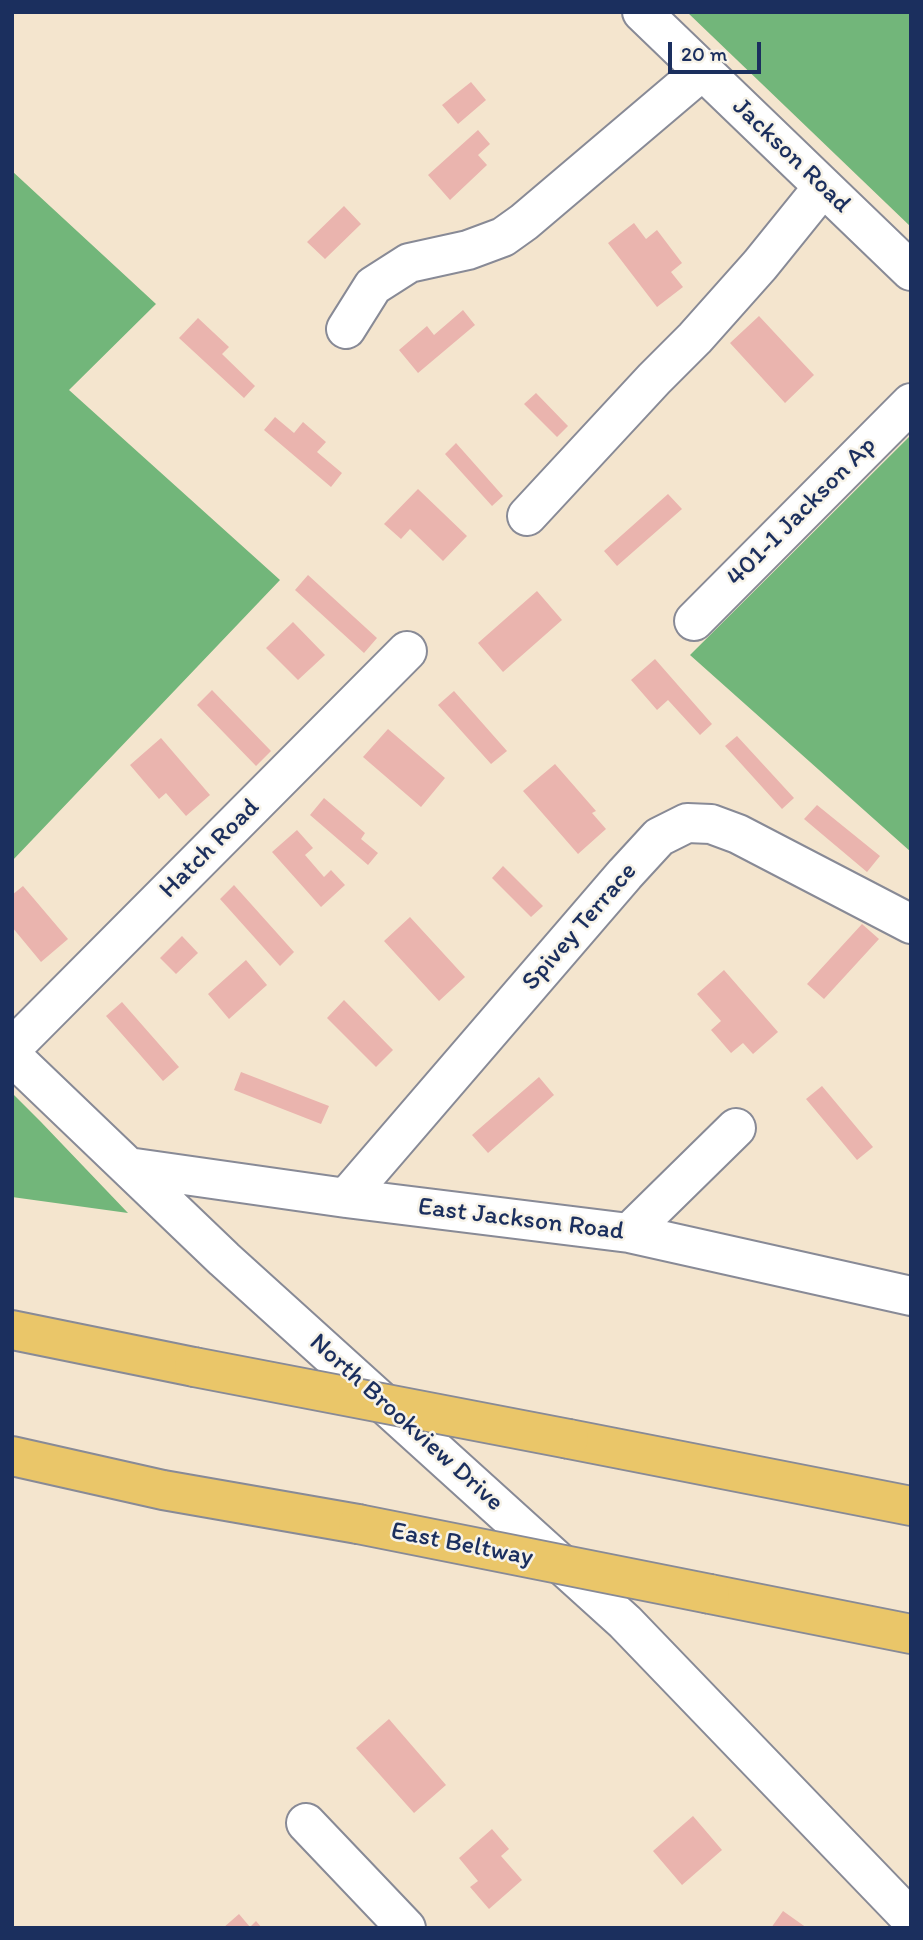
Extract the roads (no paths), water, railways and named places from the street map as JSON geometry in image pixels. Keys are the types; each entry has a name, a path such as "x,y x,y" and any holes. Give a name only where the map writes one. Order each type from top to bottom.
{"highway":[{"path":"12,1330 911,1506"},
{"name":"East Beltway","path":"12,1457 163,1490 358,1524 911,1634"}],"street":[{"name":"Jackson Road","path":"642,12 911,271"},
{"path":"346,329 373,286 409,263 468,250 503,237 535,214 702,71"},
{"path":"527,516 695,338 760,265 822,187"},
{"name":"401-1 Jackson Ap","path":"694,621 911,404"},
{"name":"Hatch Road","path":"12,1048 407,651"},
{"name":"Spivey Terrace","path":"346,1198 659,837 687,823 711,824 738,834 911,925"},
{"name":"North Brookview Drive","path":"12,1056 224,1259 625,1622 911,1919"},
{"path":"629,1233 736,1128"},
{"name":"East Jackson Road","path":"128,1167 346,1198 629,1233 911,1296"},
{"path":"306,1823 406,1928"}]}
